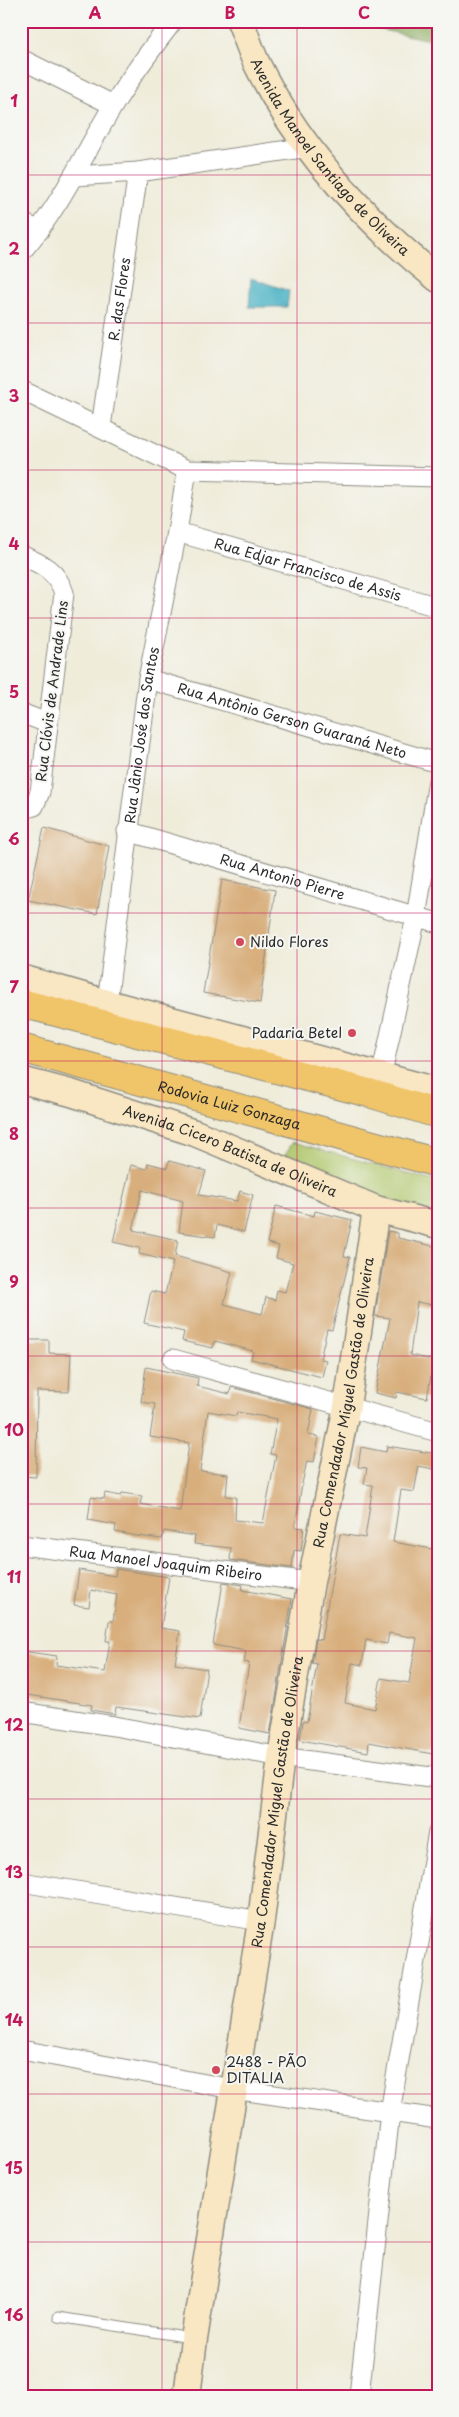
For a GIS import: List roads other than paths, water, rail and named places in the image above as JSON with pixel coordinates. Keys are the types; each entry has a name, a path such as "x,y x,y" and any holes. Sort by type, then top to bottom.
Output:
{"highway":[{"path":"21,1003 369,1093 438,1114"},
{"name":"Rodovia Luiz Gonzaga","path":"21,1048 438,1163"}],"street":[{"path":"21,252 40,231 74,176 113,105 173,21"},
{"name":"Avenida Manoel Santiago de Oliveira","path":"240,21 256,63 278,102 309,147 342,188 395,244 438,279"},
{"path":"21,59 113,105"},
{"path":"74,176 138,172 309,147"},
{"name":"R. das Flores","path":"101,428 138,172"},
{"path":"21,222 40,231"},
{"path":"21,390 187,470 438,477"},
{"name":"Rua Jânio José dos Santos","path":"107,1003 127,831 148,679 178,532 187,470"},
{"name":"Rua Edjar Francisco de Assis","path":"178,532 438,607"},
{"name":"Rua Clóvis de Andrade Lins","path":"21,555 53,572 60,582 64,593 40,792 38,801 25,810"},
{"name":"Rua Antônio Gerson Guaraná Neto","path":"148,679 438,763"},
{"path":"21,713 47,723"},
{"path":"381,1077 416,917 438,781"},
{"name":"Rua Antonio Pierre","path":"127,831 438,923"},
{"path":"21,978 107,1003 438,1091"},
{"name":"Avenida Cicero Batista de Oliveira","path":"21,1080 71,1093 194,1134 376,1209 438,1225"},
{"name":"Rua Comendador Miguel Gastão de Oliveira","path":"188,2396 194,2338 261,1921 281,1757 311,1582 347,1406 376,1209"},
{"path":"172,1359 438,1432"},
{"name":"Rua Manoel Joaquim Ribeiro","path":"21,1545 311,1582"},
{"path":"21,1712 114,1726 281,1757 438,1778"},
{"path":"360,2396 390,2112 438,1832"},
{"path":"21,1882 261,1921"},
{"path":"21,2050 233,2089 438,2119"}],"lane":[{"path":"58,2317 194,2338"}],"water":[{"path":"251,278 289,291 287,307 249,307"}],"place":[{"name":"Nildo Flores","path":"240,942"},
{"name":"Padaria Betel","path":"352,1033"},
{"name":"2488 - PÃO DITALIA","path":"216,2070"}]}
